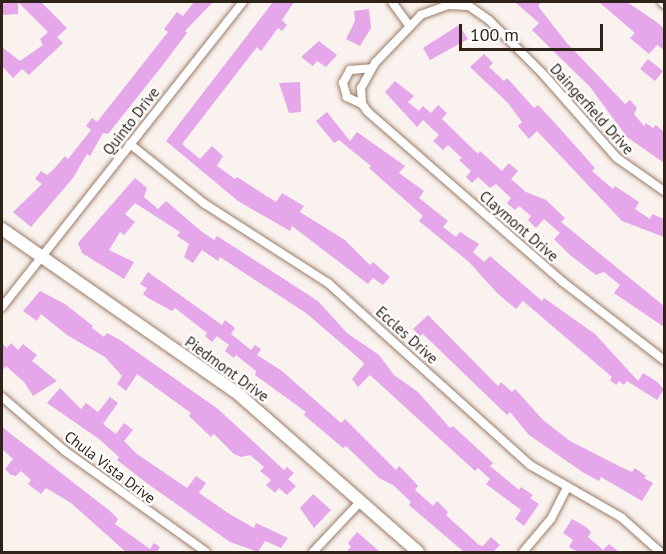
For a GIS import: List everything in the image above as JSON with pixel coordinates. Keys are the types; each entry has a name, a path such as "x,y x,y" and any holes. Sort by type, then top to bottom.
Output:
{"street":[{"name":"Quinto Drive","path":"2,307 243,2"},
{"path":"392,2 409,25"},
{"name":"Daingerfield Drive","path":"409,25 434,8 448,5 469,6 480,12 553,85 617,158 664,191"},
{"name":"Claymont Drive","path":"362,104 361,87 371,68 409,25"},
{"name":"Claymont Drive","path":"371,68 350,70 344,83 347,97 362,104 563,282 664,360"},
{"name":"Eccles Drive","path":"130,144 205,204 328,283 530,465 636,527 660,552"},
{"name":"Piedmont Drive","path":"2,229 40,258 236,392 418,552"},
{"name":"Chula Vista Drive","path":"2,397 65,451 206,552"},
{"path":"524,552 551,519 567,486"},
{"path":"313,552 361,501"}],"building":[{"path":"2,2 18,2 18,14 2,15"},
{"path":"18,2 41,2 67,28 57,37 63,43 29,75 22,69 13,78 2,66 2,47 20,61 43,45 40,39 48,32"},
{"path":"194,2 213,2 185,31 187,33 162,66 108,134 103,133 90,156 87,154 73,178 31,227 13,212 42,184 35,179 41,171 47,175 65,156 68,159 91,130 86,126 92,118 97,122 168,32 164,29 177,12 183,16"},
{"path":"273,2 294,2 282,20 287,25 282,31 278,28 261,51 257,47 182,144 200,159 212,146 223,156 217,166 235,179 237,177 276,202 282,193 304,206 300,212 345,240 370,265 373,262 390,277 383,285 373,278 368,284 292,226 290,231 238,201 166,141"},
{"path":"515,2 541,2 538,6 566,42 625,104 630,100 637,108 634,114 644,126 646,123 653,128 656,125 664,132 664,163 627,137 590,87 532,30 539,23"},
{"path":"599,2 627,2 658,23 664,29 664,50 657,45 649,54 630,38 635,33"},
{"path":"369,9 371,28 360,46 346,39 355,21 354,11"},
{"path":"459,25 468,39 430,60 423,48"},
{"path":"319,41 337,55 326,67 317,61 313,66 301,57"},
{"path":"484,54 493,63 489,67 504,81 507,78 534,108 538,105 554,122 595,168 592,171 613,189 615,186 639,202 635,209 650,219 652,214 664,219 664,237 622,221 537,131 529,139 518,126 522,122 508,103 470,67"},
{"path":"648,59 663,71 655,81 640,69"},
{"path":"395,81 414,96 408,102 419,111 423,106 431,113 438,105 447,113 442,119 478,154 480,151 502,171 509,163 518,171 511,179 526,192 546,200 565,218 561,222 664,306 664,327 614,293 620,285 604,272 596,275 570,255 554,239 560,233 544,219 536,228 528,220 531,216 519,206 515,210 507,203 511,198 496,184 490,188 478,177 472,183 466,177 471,171 459,160 462,158 448,145 443,150 433,141 439,135 423,120 417,127 385,92"},
{"path":"300,82 301,112 289,113 279,83"},
{"path":"327,112 350,141 357,132 405,166 399,173 424,191 419,198 448,221 443,227 456,237 460,232 479,244 473,252 484,262 490,256 542,301 544,298 595,334 638,381 643,373 656,381 664,389 657,400 627,381 624,385 619,381 616,385 610,380 612,377 523,301 516,309 497,293 469,262 419,221 423,216 369,168 371,166 339,140 334,143 316,121"},
{"path":"135,178 147,188 144,197 158,209 166,201 214,240 217,236 318,301 347,333 379,355 394,375 418,392 450,428 453,426 493,463 490,466 519,490 521,487 533,495 530,498 539,504 524,526 515,519 521,510 486,484 490,479 478,468 475,471 370,375 358,387 352,379 364,364 362,361 306,313 220,257 218,261 202,250 193,263 184,257 189,244 177,236 180,232 135,203 125,214 135,222 124,235 120,232 109,250 134,262 124,279 82,253 78,243"},
{"path":"148,272 222,325 225,320 235,328 231,334 251,350 255,345 261,349 257,355 282,371 341,423 345,419 396,470 399,466 409,476 418,486 415,490 433,506 437,501 448,512 446,515 479,545 483,546 491,537 500,545 493,552 464,552 409,505 411,502 393,485 379,478 346,446 343,448 304,415 306,412 255,375 256,371 236,355 234,358 225,351 229,345 217,336 212,342 205,336 207,333 175,308 172,311 143,294 147,288 140,284"},
{"path":"40,291 65,304 104,337 107,333 120,340 218,409 284,470 287,467 294,473 288,479 296,486 287,495 279,488 275,493 266,485 271,480 260,471 264,467 250,455 241,457 234,454 214,434 211,437 189,416 191,413 137,374 126,391 117,384 122,376 105,357 67,335 41,314 37,321 23,311"},
{"path":"428,315 498,386 501,382 512,392 515,389 543,420 570,441 632,472 635,468 646,476 644,478 653,483 642,501 601,477 599,481 584,473 529,435 510,412 507,415 423,334 420,336 413,329"},
{"path":"2,343 7,348 11,343 18,350 23,344 37,355 32,361 57,381 33,396 24,382 6,366 2,371"},
{"path":"60,388 81,409 86,403 98,412 110,397 118,403 103,424 116,434 124,423 133,430 124,441 137,454 187,488 196,476 206,483 199,493 228,513 254,528 256,523 288,538 281,548 265,541 258,552 230,542 148,484 117,460 119,457 99,439 47,403"},
{"path":"2,427 110,511 118,519 115,524 150,549 154,543 160,547 157,552 126,552 71,503 46,488 41,494 28,484 31,480 21,471 16,476 11,475 5,469 13,459 2,449"},
{"path":"313,494 331,510 314,528 300,508"},
{"path":"572,519 591,532 588,537 603,550 609,544 619,552 578,552 569,547 573,540 563,533"},
{"path":"357,532 380,552 346,552 351,547 348,543"}]}
